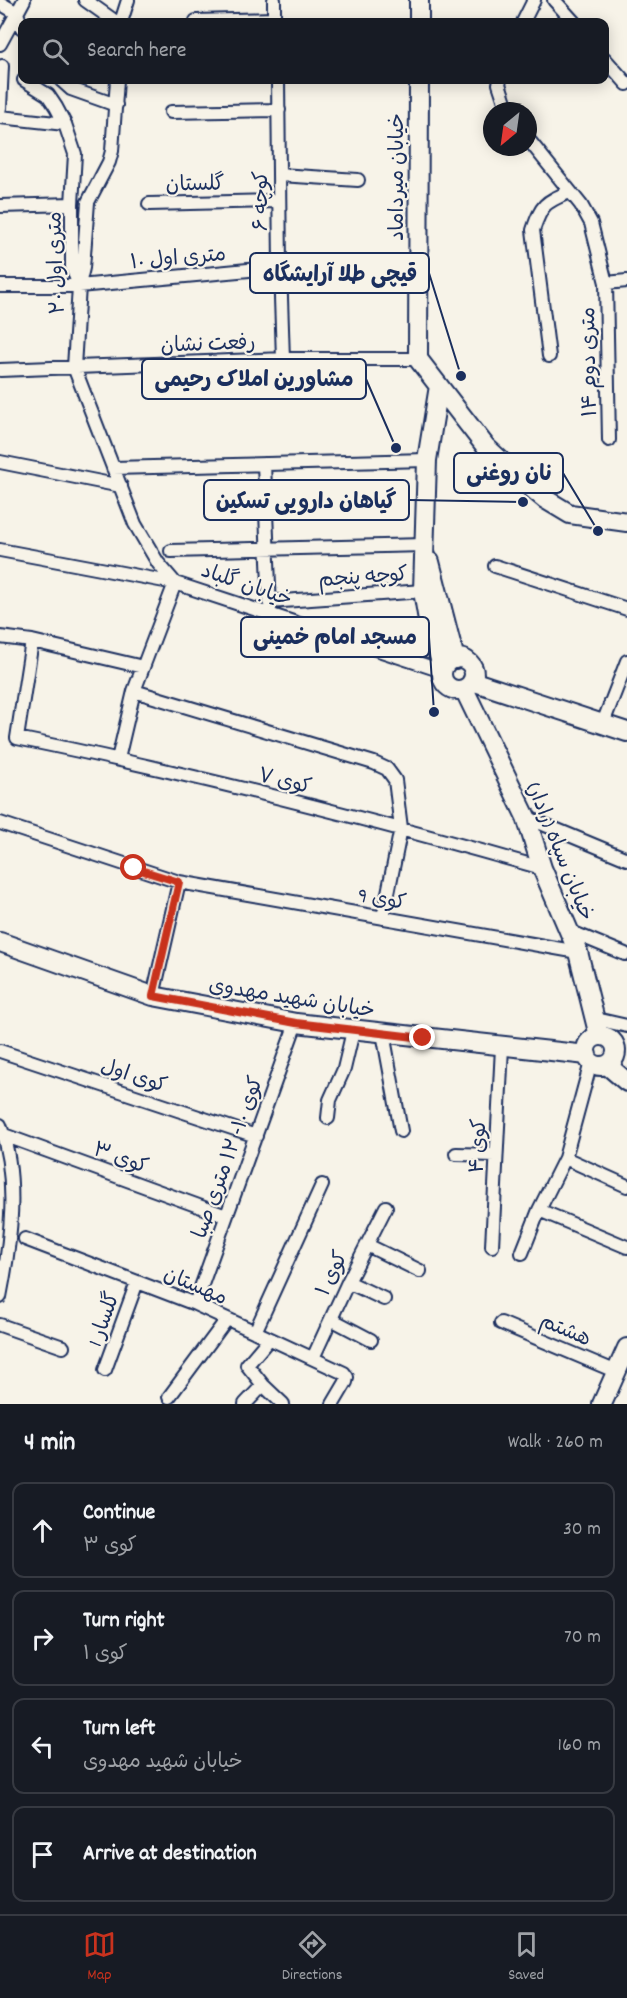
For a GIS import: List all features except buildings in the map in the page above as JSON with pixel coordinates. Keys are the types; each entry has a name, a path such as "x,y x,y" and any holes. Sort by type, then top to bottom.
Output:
{"street":[{"path":"0,44 24,0"},
{"path":"85,0 110,18"},
{"path":"122,18 128,0"},
{"path":"274,0 274,18"},
{"path":"419,0 419,18"},
{"path":"525,18 534,0"},
{"path":"554,0 570,18"},
{"path":"0,3 17,12 19,18"},
{"path":"609,64 627,84"},
{"path":"0,108 1,65"},
{"name":"۲۰ متری اول","path":"1,65 18,76"},
{"name":"۲۰ متری اول","path":"31,84 48,95 65,124 75,154 72,267 79,286 74,367 135,524 158,563 175,584"},
{"path":"65,84 71,89 116,105"},
{"path":"79,286 83,268 88,202 112,151 117,84"},
{"name":"کوچه ۶","path":"278,84 283,359"},
{"name":"خیابان میرداماد","path":"418,359 419,84"},
{"path":"499,84 505,102"},
{"path":"171,112 279,110"},
{"path":"0,117 65,124"},
{"name":"۱۴ متری دوم","path":"537,151 582,205 591,223 606,283 609,440"},
{"path":"280,175 358,180"},
{"path":"549,356 533,230 546,203 569,192"},
{"name":"گلستان","path":"149,204 279,201"},
{"path":"0,206 72,204"},
{"name":"۱۰ متری اول","path":"0,286 79,286 280,267 359,266"},
{"name":"۱۴ متری دوم","path":"606,283 627,281"},
{"name":"رفعت نشان","path":"0,370 283,359 418,359"},
{"path":"418,359 486,447 545,499 570,514 627,522"},
{"path":"439,386 427,460 423,591 430,632 447,665"},
{"path":"113,468 427,460"},
{"path":"0,462 121,486"},
{"path":"264,464 271,616"},
{"path":"171,551 425,546"},
{"path":"425,546 447,665 442,678 450,688 468,685 603,723 627,732"},
{"name":"خیابان گلباد","path":"0,550 175,584 271,616 447,665"},
{"path":"495,566 627,609"},
{"path":"118,759 134,691 175,584"},
{"name":"کوچه پنجم","path":"269,602 423,591"},
{"path":"0,637 32,641 143,667"},
{"name":"کوی ۷","path":"32,641 17,738 118,759 401,828 542,868"},
{"path":"447,665 468,662 474,675 468,685"},
{"path":"603,723 627,662"},
{"name":"خیابان سپاه (رادار)","path":"468,685 526,817 542,868 578,952 598,1028"},
{"path":"134,691 375,763 387,769 395,780 401,828 383,918"},
{"path":"526,817 627,859"},
{"path":"0,823 179,882 153,996"},
{"name":"کوی 9","path":"179,882 578,952"},
{"path":"569,931 625,954"},
{"name":"خیابان شهید مهدوی","path":"0,942 153,996 296,1023 605,1061"},
{"name":"کوی ۱۰- ۱۲ متری صبا","path":"195,1304 296,1023"},
{"path":"598,1028 627,1026"},
{"path":"522,1252 539,1210 565,1158 605,1061 616,1050 615,1045 598,1028"},
{"path":"598,1028 587,1045 627,1082"},
{"path":"328,1118 330,1100 344,1069 353,1031"},
{"path":"383,1033 401,1131"},
{"name":"کوی ۴","path":"492,1246 502,1047"},
{"name":"کوی اول","path":"0,1051 256,1136"},
{"path":"0,1296 7,1260 12,1190 6,1140 2,1130"},
{"name":"کوی ۳","path":"2,1130 226,1216"},
{"path":"456,1154 496,1155"},
{"path":"565,1158 627,1186"},
{"path":"255,1332 322,1185"},
{"name":"کوی ۱","path":"313,1358 386,1207"},
{"path":"539,1210 627,1247"},
{"name":"مهستان","path":"26,1239 195,1304 344,1373 347,1377 346,1382 333,1404"},
{"path":"367,1245 420,1271"},
{"name":"گلسار 1","path":"105,1370 137,1282"},
{"path":"348,1282 384,1299"},
{"path":"169,1397 227,1319"},
{"path":"331,1319 371,1340"},
{"name":"هشتم","path":"501,1323 617,1372"},
{"path":"0,1325 63,1347"},
{"path":"269,1339 247,1365 263,1385 283,1404"},
{"path":"602,1404 627,1348"},
{"path":"245,1404 263,1385"}],"place":[{"name":"قیچی طلا آرایشگاه","path":"461,376"},
{"name":"مشاورین املاک رحیمی","path":"396,448"},
{"name":"گیاهان دارویی تسکین","path":"523,502"},
{"name":"نان روغنی","path":"598,531"},
{"name":"مسجد امام خمینی","path":"434,712"}],"route":[{"path":"134,868 179,882 153,996 296,1023 423,1038"}]}
